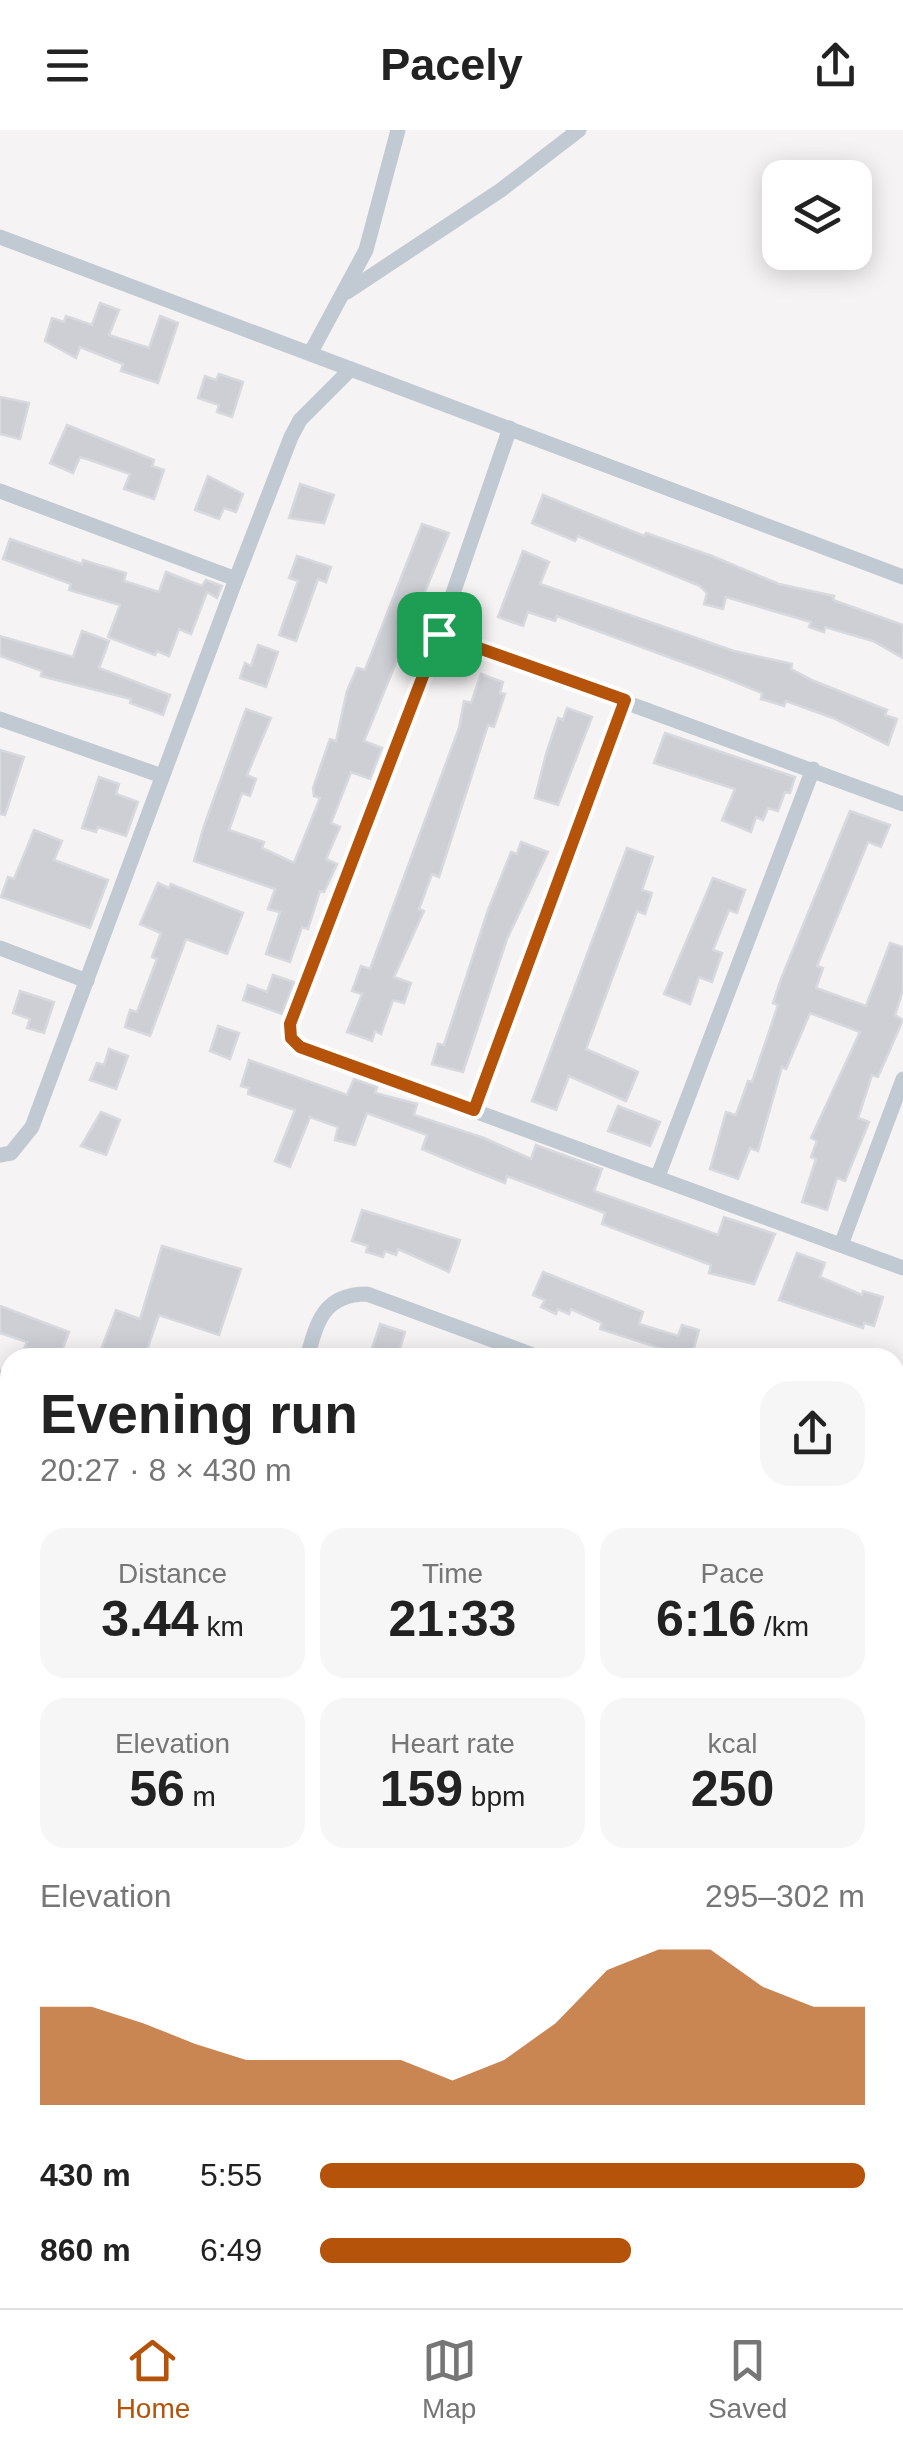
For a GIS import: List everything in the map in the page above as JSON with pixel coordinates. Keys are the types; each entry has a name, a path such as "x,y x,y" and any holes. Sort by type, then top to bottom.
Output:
{"street":[{"path":"311,352 347,292 366,250 398,130"},
{"path":"347,292 501,190 579,130"},
{"path":"0,237 903,578"},
{"path":"0,1155 11,1153 32,1127 291,437 300,420 351,369"},
{"path":"510,428 439,634 290,1024 291,1038 300,1047 903,1268"},
{"path":"0,491 236,579"},
{"path":"439,634 903,804"},
{"path":"474,1110 625,700"},
{"path":"0,718 162,776"},
{"path":"658,1176 813,769"},
{"path":"0,948 87,981"},
{"path":"841,1245 903,1078"},
{"path":"310,1348 317,1320 330,1303 348,1294 367,1294 513,1348"}],"building":[{"path":"100,303 119,310 109,335 149,348 160,316 178,323 158,383 121,371 123,364 80,347 76,358 45,341 52,318 64,322 66,316 92,325"},
{"path":"219,374 243,382 232,417 217,412 219,405 198,398 205,376 216,380"},
{"path":"0,397 29,403 20,439 0,434"},
{"path":"67,425 154,460 152,466 164,470 154,499 124,489 130,474 90,460 80,457 73,473 50,463"},
{"path":"208,476 243,494 236,512 224,508 219,519 195,510"},
{"path":"300,484 334,495 324,523 289,518"},
{"path":"543,495 644,536 646,533 712,556 779,584 834,596 833,600 903,625 903,658 873,641 825,627 824,632 809,627 811,622 726,597 723,609 704,604 707,593 700,586 578,536 575,541 532,523"},
{"path":"422,524 449,533 364,741 382,748 370,779 351,772 331,823 340,827 326,859 337,864 324,892 320,891 308,929 302,927 290,962 266,954 280,912 268,909 275,889 194,861 204,826 246,709 271,718 247,775 256,779 250,796 242,793 229,830 264,842 262,848 294,863 320,798 314,796 313,788 330,739 336,741 347,691 357,668 365,670"},
{"path":"10,539 82,564 83,560 126,573 124,581 159,592 166,572 202,586 206,580 222,586 217,598 207,592 191,634 179,629 169,656 157,651 155,655 108,637 120,605 69,590 71,584 3,559"},
{"path":"523,551 549,562 540,584 734,651 792,664 791,669 814,681 887,710 885,715 897,719 888,745 833,718 786,701 784,706 761,699 762,693 723,677 557,616 555,621 528,612 523,626 498,617"},
{"path":"297,556 331,567 326,582 318,579 296,641 279,635 298,581 289,578"},
{"path":"82,631 109,641 99,668 170,695 163,715 130,703 131,699 41,676 42,671 0,656 0,636 73,657"},
{"path":"258,645 278,652 266,687 240,678 245,663 251,666"},
{"path":"481,674 503,682 500,693 505,694 494,727 488,725 439,877 432,874 419,909 424,911 394,977 411,983 404,1003 393,1000 381,1034 375,1031 372,1041 347,1032 362,994 352,991 361,966 370,969 459,728 464,701 471,703"},
{"path":"567,708 592,717 558,805 535,798 558,718 563,720"},
{"path":"665,733 795,777 790,793 785,792 778,811 768,808 763,820 756,817 751,832 722,820 735,789 654,763"},
{"path":"0,750 24,757 5,815 0,814"},
{"path":"99,777 119,784 116,794 138,802 126,836 98,827 96,832 82,828"},
{"path":"850,811 890,825 881,847 868,842 817,966 823,968 816,988 866,1006 890,943 903,947 903,990 895,1015 903,1020 878,1077 872,1075 858,1118 869,1122 845,1181 837,1178 827,1210 802,1202 816,1159 811,1157 817,1141 811,1138 860,1032 810,1013 786,1069 782,1067 758,1151 750,1148 738,1179 710,1169 726,1112 736,1115 748,1081 752,1082 778,1005 773,1003 781,979"},
{"path":"34,830 62,841 54,860 108,880 90,928 1,897 8,877 14,879"},
{"path":"521,842 548,852 507,939 463,1072 432,1064 438,1044 444,1045 511,852 517,854"},
{"path":"627,848 653,857 642,890 652,893 645,914 637,911 586,1049 638,1072 626,1101 569,1076 556,1110 532,1101"},
{"path":"713,878 745,890 737,913 729,910 713,950 722,953 712,982 699,977 690,1004 664,994"},
{"path":"158,883 169,888 171,884 243,913 227,954 186,939 150,1036 125,1027 130,1010 137,1012 157,959 152,957 161,933 140,924"},
{"path":"273,975 294,982 282,1014 243,1000 248,985 267,992"},
{"path":"20,991 54,1002 44,1033 27,1028 30,1019 13,1013"},
{"path":"218,1026 239,1033 230,1059 210,1051"},
{"path":"109,1049 128,1056 116,1089 90,1080 97,1063 104,1065"},
{"path":"249,1060 347,1095 354,1079 377,1087 375,1093 417,1104 414,1115 484,1138 531,1159 536,1145 602,1169 594,1191 718,1235 724,1217 775,1234 754,1284 709,1273 711,1265 602,1224 605,1213 507,1176 505,1183 462,1166 422,1149 427,1135 367,1113 355,1145 335,1140 338,1127 310,1117 290,1167 275,1161 295,1110 248,1094 249,1088 241,1086"},
{"path":"618,1106 660,1122 650,1146 608,1131"},
{"path":"101,1112 120,1120 106,1155 81,1146"},
{"path":"362,1210 460,1240 449,1272 398,1249 396,1255 385,1251 383,1257 366,1252 368,1246 352,1241"},
{"path":"162,1246 241,1269 219,1335 159,1315 147,1348 102,1348 116,1310 140,1319"},
{"path":"797,1253 825,1263 820,1277 862,1295 863,1291 883,1297 874,1326 864,1323 863,1328 779,1300"},
{"path":"543,1272 643,1312 639,1324 678,1336 682,1325 699,1330 694,1348 660,1348 600,1329 602,1323 571,1309 569,1314 558,1309 556,1314 541,1307 545,1300 533,1295"},
{"path":"0,1306 69,1332 63,1348 24,1348 27,1342 0,1333"},
{"path":"380,1324 405,1332 400,1348 372,1348"}],"route":[{"path":"439,634 625,700 474,1110 300,1047 291,1038 290,1024 439,634"}]}
